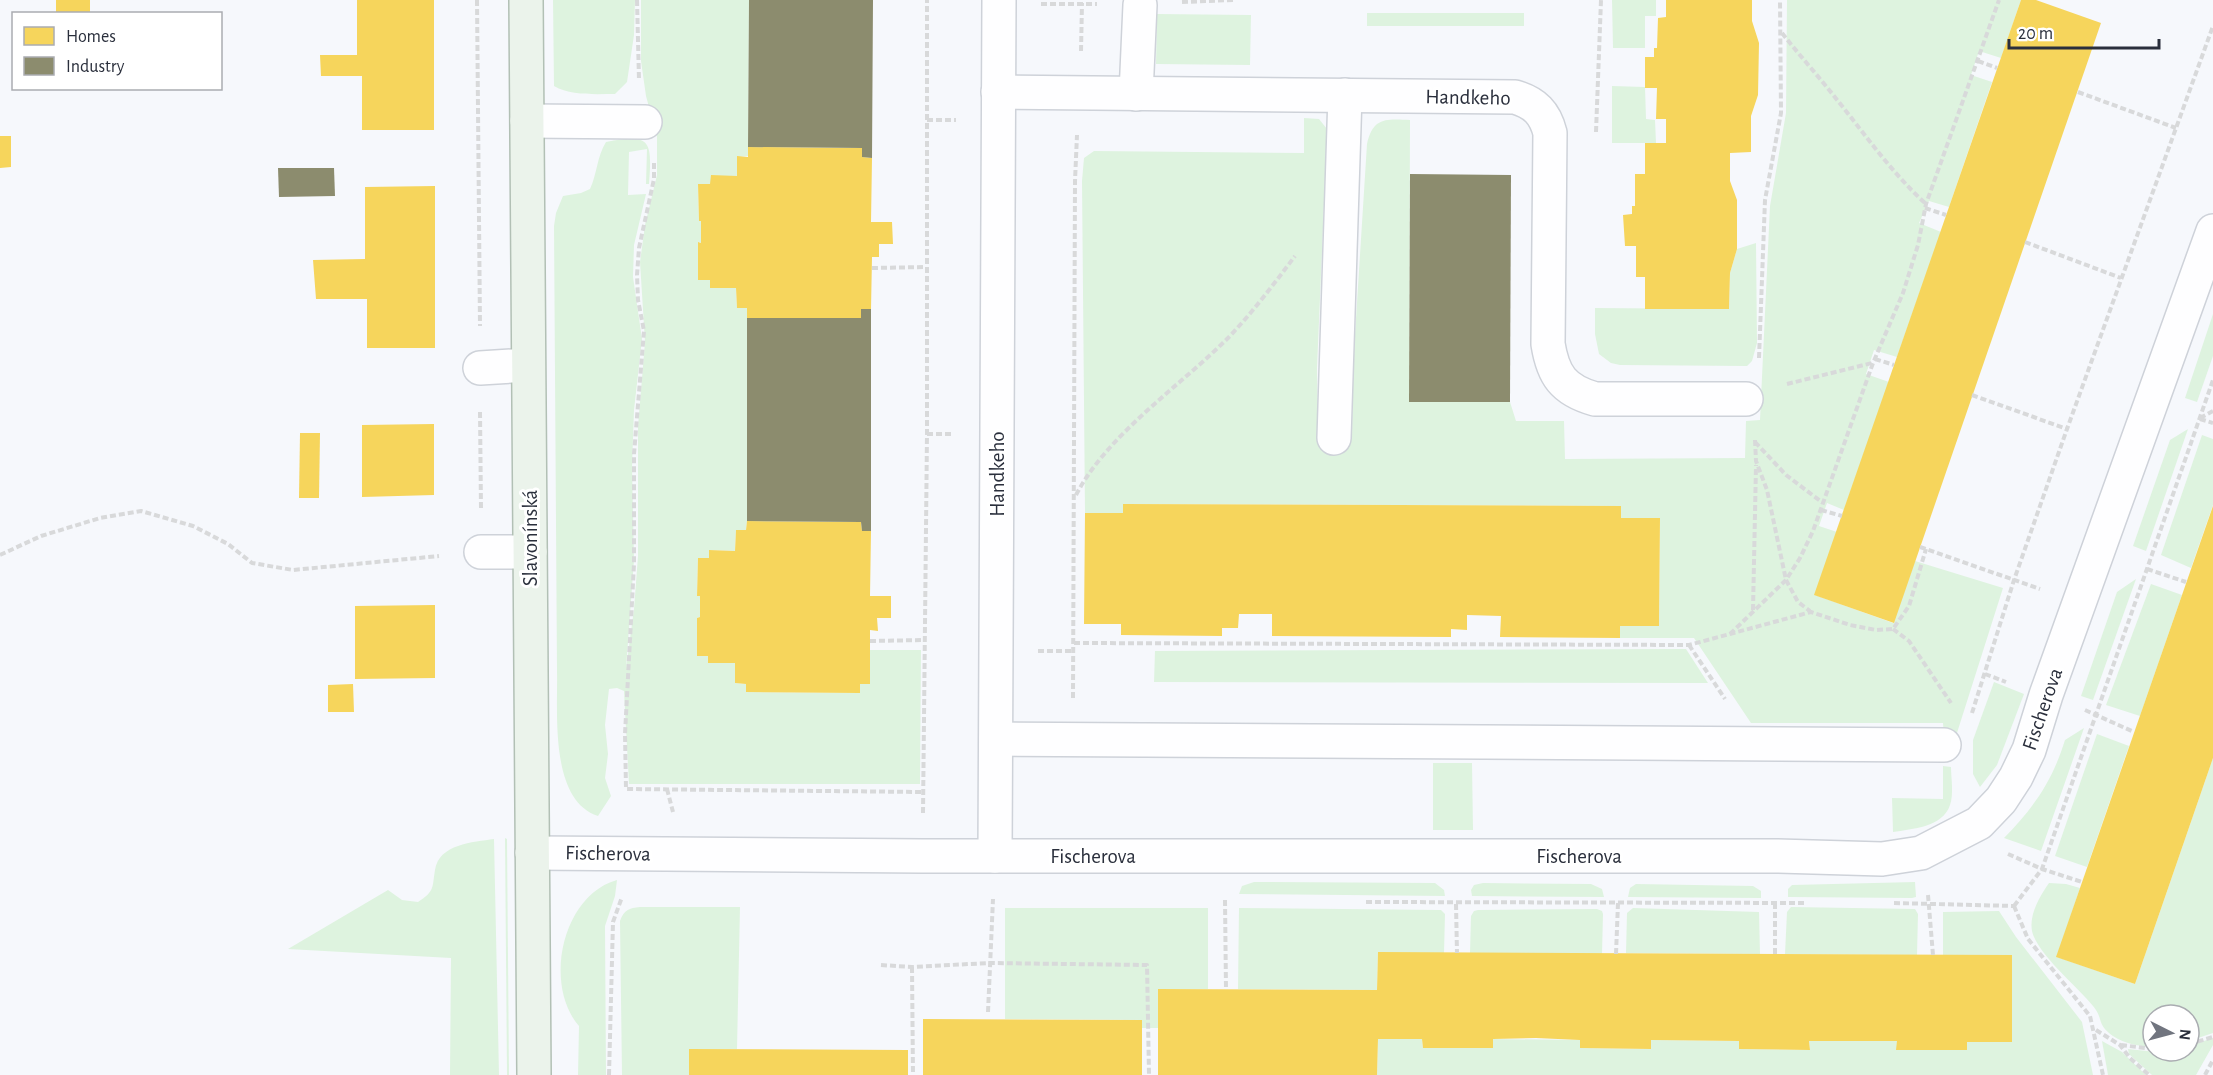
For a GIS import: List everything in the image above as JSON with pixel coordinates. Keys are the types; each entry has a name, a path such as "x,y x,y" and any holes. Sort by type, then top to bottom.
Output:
{"main road":[{"name":"Slavonínská","path":"526,0 534,1075"}],"street":[{"name":"Handkeho","path":"995,856 999,0"},
{"path":"1136,94 1140,5"},
{"name":"Handkeho","path":"998,92 1515,97 1529,101 1546,119 1550,133 1548,344 1552,365 1562,381 1572,390 1595,399 1746,399"},
{"path":"1334,438 1345,95"},
{"path":"527,121 645,122"},
{"name":"Fischerova","path":"532,853 995,856 1776,856 1882,859 1921,853 1979,823 2001,800 2016,777 2029,750 2046,696 2213,231"},
{"path":"480,368 528,365"},
{"path":"481,552 530,552"},
{"path":"996,740 1944,745"}],"path":[{"path":"0,555 41,536 90,521 141,511 193,526 228,544 252,562 293,570 481,552 477,0"},
{"path":"637,0 638,76 645,122 653,136 655,146 654,179 641,236 637,275 638,300 644,331 634,454 634,564 625,734 626,789 923,792 926,640 927,0"},
{"path":"1140,5 1233,0"},
{"path":"1758,361 1765,200 1781,113 1780,0"},
{"path":"1730,634 1786,580 1800,558 1821,510 1874,361 1903,293 1918,244 1926,206 2000,0"},
{"path":"1040,4 1082,3 1081,54"},
{"path":"1971,719 2014,580 2213,26"},
{"path":"1780,32 1838,100 1904,185 1926,206 1947,215"},
{"path":"1978,61 1997,68"},
{"path":"2078,92 2176,128"},
{"path":"1072,703 1075,193 1078,124"},
{"path":"2025,242 2121,278"},
{"path":"1075,497 1086,475 1117,440 1229,336 1300,249"},
{"path":"872,268 926,267"},
{"path":"1779,385 1874,361 1894,365"},
{"path":"2014,906 2042,869 2213,380"},
{"path":"1972,395 2067,429"},
{"path":"2199,419 2213,411"},
{"path":"2199,419 2213,423"},
{"path":"1753,611 1755,442 1786,475 1823,504"},
{"path":"1756,461 1767,490 1786,580 1798,602 1811,612 1850,625 1876,630 1893,629 1909,641 1952,705"},
{"path":"1821,510 1842,516"},
{"path":"1920,547 2014,580"},
{"path":"1893,629 1909,606 1926,549"},
{"path":"2147,569 2186,582"},
{"path":"1074,643 1689,645 1811,612"},
{"path":"870,641 926,640"},
{"path":"1689,645 1728,703"},
{"path":"1029,651 1074,651"},
{"path":"2096,714 2134,732"},
{"path":"2001,851 2042,869 2082,882"},
{"path":"609,1075 613,922 621,899"},
{"path":"1225,900 1226,989"},
{"path":"988,1012 993,901"},
{"path":"1616,954 1618,903"},
{"path":"1457,953 1456,904 1775,903 1775,954"},
{"path":"1933,955 1929,904 2014,906"},
{"path":"2014,906 2028,939 2091,1016 2103,1075"},
{"path":"881,965 912,967 989,963 1147,965 1149,1075"},
{"path":"912,967 913,1075"},
{"path":"2095,1030 2120,1045 2130,1058 2149,1075"},
{"path":"2120,1045 2141,1048"},
{"path":"2205,1075 2213,1060"}],"green space":[{"path":"553,0 635,0 634,35 627,82 615,94 576,93 554,86"},
{"path":"641,0 749,0 748,156 737,157 737,176 710,184 698,184 701,243 699,242 698,280 710,280 710,288 736,288 737,308 747,308 747,521 746,530 736,530 735,551 710,550 709,558 698,558 697,595 700,596 700,617 697,618 697,655 735,663 735,683 746,684 746,692 859,693 860,684 870,683 870,650 921,650 920,784 629,784 624,691 617,688 609,689 605,725 608,754 605,778 611,796 598,816 582,807 571,792 564,774 557,731 554,226 556,213 563,196 590,189 606,142 633,138 646,144 650,158 649,184 646,184 647,149 629,152 628,195 646,194 634,245 633,277 642,339 634,410 632,467 634,560 626,669 638,556 638,426 645,342 640,262 645,225 657,175 657,137 646,96 641,61"},
{"path":"1612,0 1656,0 1656,16 1645,16 1645,48 1613,48"},
{"path":"1787,0 2021,0 2001,58 1979,51 1971,75 1992,82 1949,207 1929,201 1919,223 1941,232 1897,357 1874,350 1866,374 1889,382 1844,510 1827,503 1819,526 1837,532 1815,595 1893,623 1915,561 2003,588 1956,736 1944,736 1943,723 1751,723 1694,638 1620,638 1620,626 1659,626 1660,518 1621,518 1620,506 1123,504 1123,513 1085,513 1082,181 1084,158 1094,151 1304,153 1304,118 1319,119 1327,129 1317,368 1318,438 1352,438 1353,366 1367,144 1377,124 1387,120 1410,120 1409,402 1510,402 1516,421 1564,421 1565,459 1745,458 1746,421 1760,420 1770,206 1786,113"},
{"path":"1367,13 1524,13 1524,26 1367,26"},
{"path":"1157,14 1251,15 1250,65 1156,64"},
{"path":"1612,86 1645,87 1646,119 1655,120 1656,143 1612,143"},
{"path":"1756,243 1757,343 1752,361 1747,366 1620,365 1611,363 1599,354 1595,334 1595,308 1729,309 1730,273 1737,249"},
{"path":"2213,314 2213,356 2197,402 2185,398"},
{"path":"2188,429 2146,551 2133,546 2170,440"},
{"path":"2202,435 2213,439 2213,505 2191,568 2161,555"},
{"path":"2136,579 2093,700 2081,696 2117,592"},
{"path":"2151,584 2182,595 2140,716 2106,705"},
{"path":"1686,649 1708,683 1154,682 1155,651"},
{"path":"1994,682 2024,694 1997,765 1980,787 1973,774 1973,740"},
{"path":"2084,728 2041,851 2004,838 2041,793 2054,769 2065,740"},
{"path":"2097,734 2129,746 2087,867 2055,856"},
{"path":"2213,758 2213,1033 2201,1037 2201,1003 2141,1003 2141,1046 2127,1043 2113,1036 2102,1025 2093,1006 2035,940 2032,931 2034,912 2049,883 2080,888 2057,957 2135,984"},
{"path":"1433,763 1472,763 1473,830 1433,830"},
{"path":"1943,766 1951,767 1952,796 1946,812 1941,818 1926,826 1893,832 1892,798 1943,799"},
{"path":"505,838 507,839 509,1075 507,1075"},
{"path":"494,839 499,1075 450,1075 451,958 288,949 388,890 402,900 418,902 432,889 435,870 443,855 458,846"},
{"path":"617,880 615,896 605,926 606,1075 578,1075 579,1026 568,1009 562,988 561,966 564,943 571,922 583,903 598,889"},
{"path":"1254,882 1435,883 1444,890 1445,896 1239,894 1242,886"},
{"path":"1915,882 1916,897 1912,898 1788,897 1788,889 1792,885"},
{"path":"1483,883 1591,884 1602,889 1604,897 1472,896 1471,890 1474,885"},
{"path":"1636,884 1753,886 1761,891 1761,898 1628,897 1630,888"},
{"path":"640,907 740,907 737,1049 689,1049 689,1075 622,1075 620,921 623,914 630,909"},
{"path":"1791,907 1915,909 1918,914 1917,955 1785,954 1787,912"},
{"path":"1005,908 1208,908 1208,989 1158,989 1158,1028 1142,1028 1142,1020 1005,1019"},
{"path":"1239,908 1441,910 1445,914 1444,953 1378,953 1377,990 1238,989"},
{"path":"1633,908 1759,912 1760,954 1626,953 1627,913"},
{"path":"1597,909 1603,914 1602,954 1470,953 1471,916 1474,911"},
{"path":"1999,911 2016,937 2082,1022 2093,1075 1377,1075 1378,1039 1422,1039 1423,1048 1493,1048 1493,1039 1580,1040 1580,1048 1650,1049 1651,1040 1739,1041 1739,1049 1810,1050 1809,1041 1897,1041 1897,1050 1966,1050 1967,1042 2012,1042 2012,956 1943,955 1943,912"},
{"path":"2213,1038 2213,1045 2196,1075 2152,1075 2129,1054 2128,1049 2141,1050 2141,1063 2201,1063 2201,1042"},
{"path":"2102,1041 2122,1052 2146,1075 2108,1075"}],"building: Homes":[{"path":"56,0 90,0 90,12 56,12"},
{"path":"357,0 434,0 434,130 362,130 362,76 321,76 320,55 357,55"},
{"path":"1666,0 1752,0 1752,21 1759,43 1758,95 1751,116 1751,152 1730,153 1730,181 1737,200 1737,249 1730,273 1729,309 1645,309 1645,277 1636,277 1636,246 1625,246 1623,215 1632,214 1632,206 1635,206 1635,174 1645,174 1645,143 1666,143 1666,119 1656,119 1657,88 1645,88 1645,57 1654,57 1654,48 1657,48 1658,18 1666,17"},
{"path":"2021,0 2036,0 2101,23 1894,623 1814,595"},
{"path":"0,136 11,136 11,167 0,168"},
{"path":"748,147 862,148 862,157 872,158 871,222 892,222 893,244 879,244 879,257 872,257 871,309 861,309 861,318 747,318 747,308 737,308 736,288 710,288 710,280 698,280 698,242 701,243 701,221 699,221 698,184 710,184 711,175 737,176 737,156 748,157"},
{"path":"435,186 435,348 367,348 367,299 316,299 313,260 365,259 365,187"},
{"path":"434,424 434,495 362,497 362,425"},
{"path":"300,433 320,433 319,498 299,498"},
{"path":"1123,504 1621,506 1621,518 1660,518 1659,626 1620,626 1620,638 1500,637 1501,616 1467,615 1467,630 1451,629 1451,637 1272,636 1272,614 1239,614 1238,628 1222,628 1222,636 1121,635 1121,624 1084,624 1085,513 1123,513"},
{"path":"2213,506 2213,758 2135,984 2056,957"},
{"path":"747,521 861,522 862,531 871,531 870,596 891,596 891,618 877,618 878,631 870,630 870,684 860,684 860,693 746,692 746,684 735,683 735,663 708,663 708,656 697,656 697,618 700,617 700,596 697,596 698,558 709,558 709,550 735,551 736,530 746,530"},
{"path":"435,605 435,678 355,679 355,606"},
{"path":"353,684 354,712 328,712 328,685"},
{"path":"1378,952 2012,955 2012,1042 1967,1042 1967,1050 1896,1050 1897,1041 1809,1041 1810,1050 1739,1049 1739,1041 1651,1040 1651,1049 1580,1048 1580,1040 1536,1038 1493,1039 1493,1048 1423,1048 1422,1039 1378,1039 1377,1075 1158,1075 1158,989 1377,990"},
{"path":"923,1019 1142,1020 1142,1075 923,1075"},
{"path":"689,1049 908,1050 908,1075 689,1075"}],"building: Industry":[{"path":"749,0 873,0 872,158 862,157 862,148 748,147"},
{"path":"278,168 334,168 335,196 279,197"},
{"path":"1410,174 1511,175 1510,402 1409,402"},
{"path":"861,309 871,309 871,531 862,531 861,522 747,521 747,318 861,318"}]}
